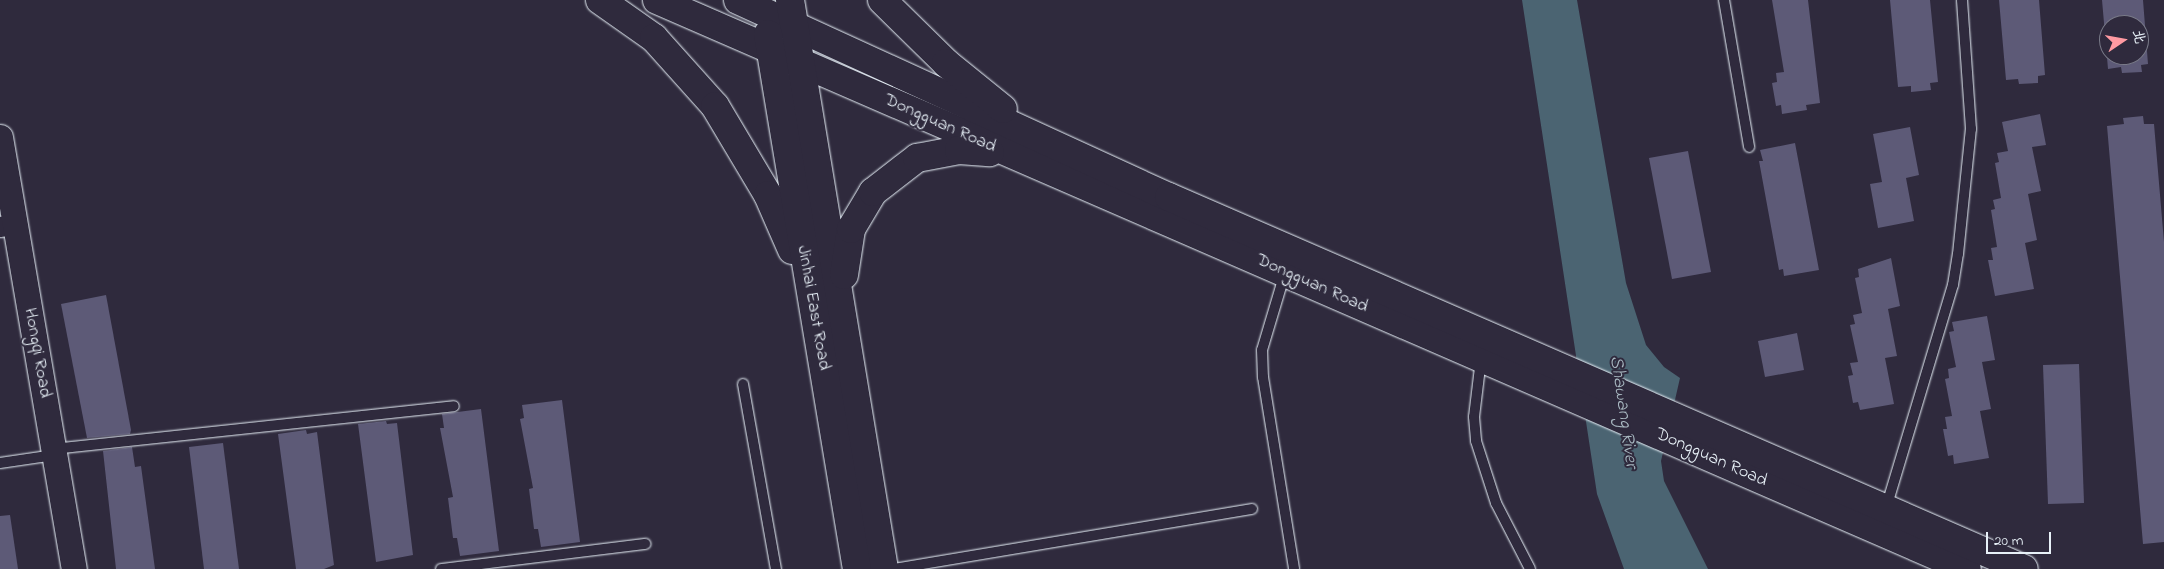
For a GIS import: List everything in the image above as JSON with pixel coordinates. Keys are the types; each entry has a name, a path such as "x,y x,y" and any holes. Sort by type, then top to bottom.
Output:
{"main road":[{"path":"600,0 654,38 716,106 768,196 810,292"},
{"name":"Dongguan Road","path":"657,0 800,61 1004,153 1286,273 1967,569"},
{"name":"Dongguan Road","path":"738,0 792,12 1035,135 2024,569"},
{"path":"882,0 946,63 1035,135"},
{"name":"Jinhai East Road","path":"765,5 769,48 857,569"},
{"name":"Jinhai East Road","path":"792,12 884,569"},
{"path":"840,299 851,229 872,192 917,158 959,150 1004,153"}],"street":[{"name":"Hongqi Road","path":"0,137 8,226 54,452 74,569"}],"lane":[{"path":"1724,0 1749,147"},
{"path":"1885,509 1953,285 1958,254 1971,129 1962,0"},
{"path":"1286,273 1262,350 1263,377 1294,569"},
{"path":"1481,358 1474,417 1476,441 1496,504 1530,569"},
{"path":"743,384 776,569"},
{"path":"0,463 54,452 454,406"},
{"path":"893,569 1252,509"},
{"path":"441,569 645,544"}],"water":[{"name":"Shawang River","path":"1522,0 1577,0 1626,283 1646,345 1664,367 1680,378 1661,461 1664,481 1708,569 1624,569 1597,494"}],"building":[{"path":"1772,0 1808,0 1820,103 1806,105 1807,110 1782,114 1781,105 1776,106 1772,83 1777,82 1776,73 1784,72"},
{"path":"1890,0 1930,0 1938,82 1930,83 1931,90 1911,92 1911,86 1898,87"},
{"path":"1999,0 2039,0 2045,75 2038,76 2038,83 2019,84 2018,79 2006,80"},
{"path":"2102,0 2143,0 2144,15 2103,15"},
{"path":"2108,65 2141,65 2142,72 2122,73 2121,67 2108,69"},
{"path":"2040,114 2046,145 2032,147 2041,191 2028,194 2037,240 2025,243 2034,289 1995,296 1988,260 1993,260 1991,248 1997,247 1991,210 1995,209 1993,200 2001,198 1995,163 1999,162 1997,153 2008,151 2002,122"},
{"path":"2143,116 2144,124 2154,124 2164,242 2164,542 2143,544 2107,126 2124,124 2123,118"},
{"path":"1910,127 1919,175 1906,178 1914,221 1878,228 1870,184 1882,182 1873,134"},
{"path":"1795,143 1819,270 1784,276 1783,269 1779,270 1759,161 1763,161 1760,150"},
{"path":"1688,151 1711,272 1672,279 1649,158"},
{"path":"1891,258 1900,306 1888,309 1897,356 1885,358 1894,404 1860,410 1858,402 1853,403 1848,376 1853,375 1850,363 1858,362 1850,325 1855,324 1853,315 1862,313 1855,278 1859,277 1858,269"},
{"path":"106,295 131,430 130,434 87,438 61,304"},
{"path":"1987,316 1995,360 1982,362 1991,409 1980,411 1989,458 1954,464 1953,455 1948,456 1943,429 1947,429 1945,417 1952,416 1945,379 1949,378 1948,369 1956,367 1949,332 1954,331 1952,322"},
{"path":"1797,333 1804,370 1765,377 1758,341"},
{"path":"2079,364 2084,503 2048,504 2043,365"},
{"path":"562,400 580,542 541,547 538,529 534,529 529,489 533,488 520,419 524,418 522,405"},
{"path":"481,409 499,551 460,556 457,538 453,538 448,498 453,497 440,428 444,428 442,414"},
{"path":"386,421 387,424 397,423 413,555 376,562 358,424"},
{"path":"306,430 307,434 317,432 334,565 324,569 296,569 278,434"},
{"path":"223,443 239,569 204,569 189,447"},
{"path":"132,447 135,467 141,466 155,569 116,569 103,451"},
{"path":"10,515 18,569 0,569 0,516"}]}
